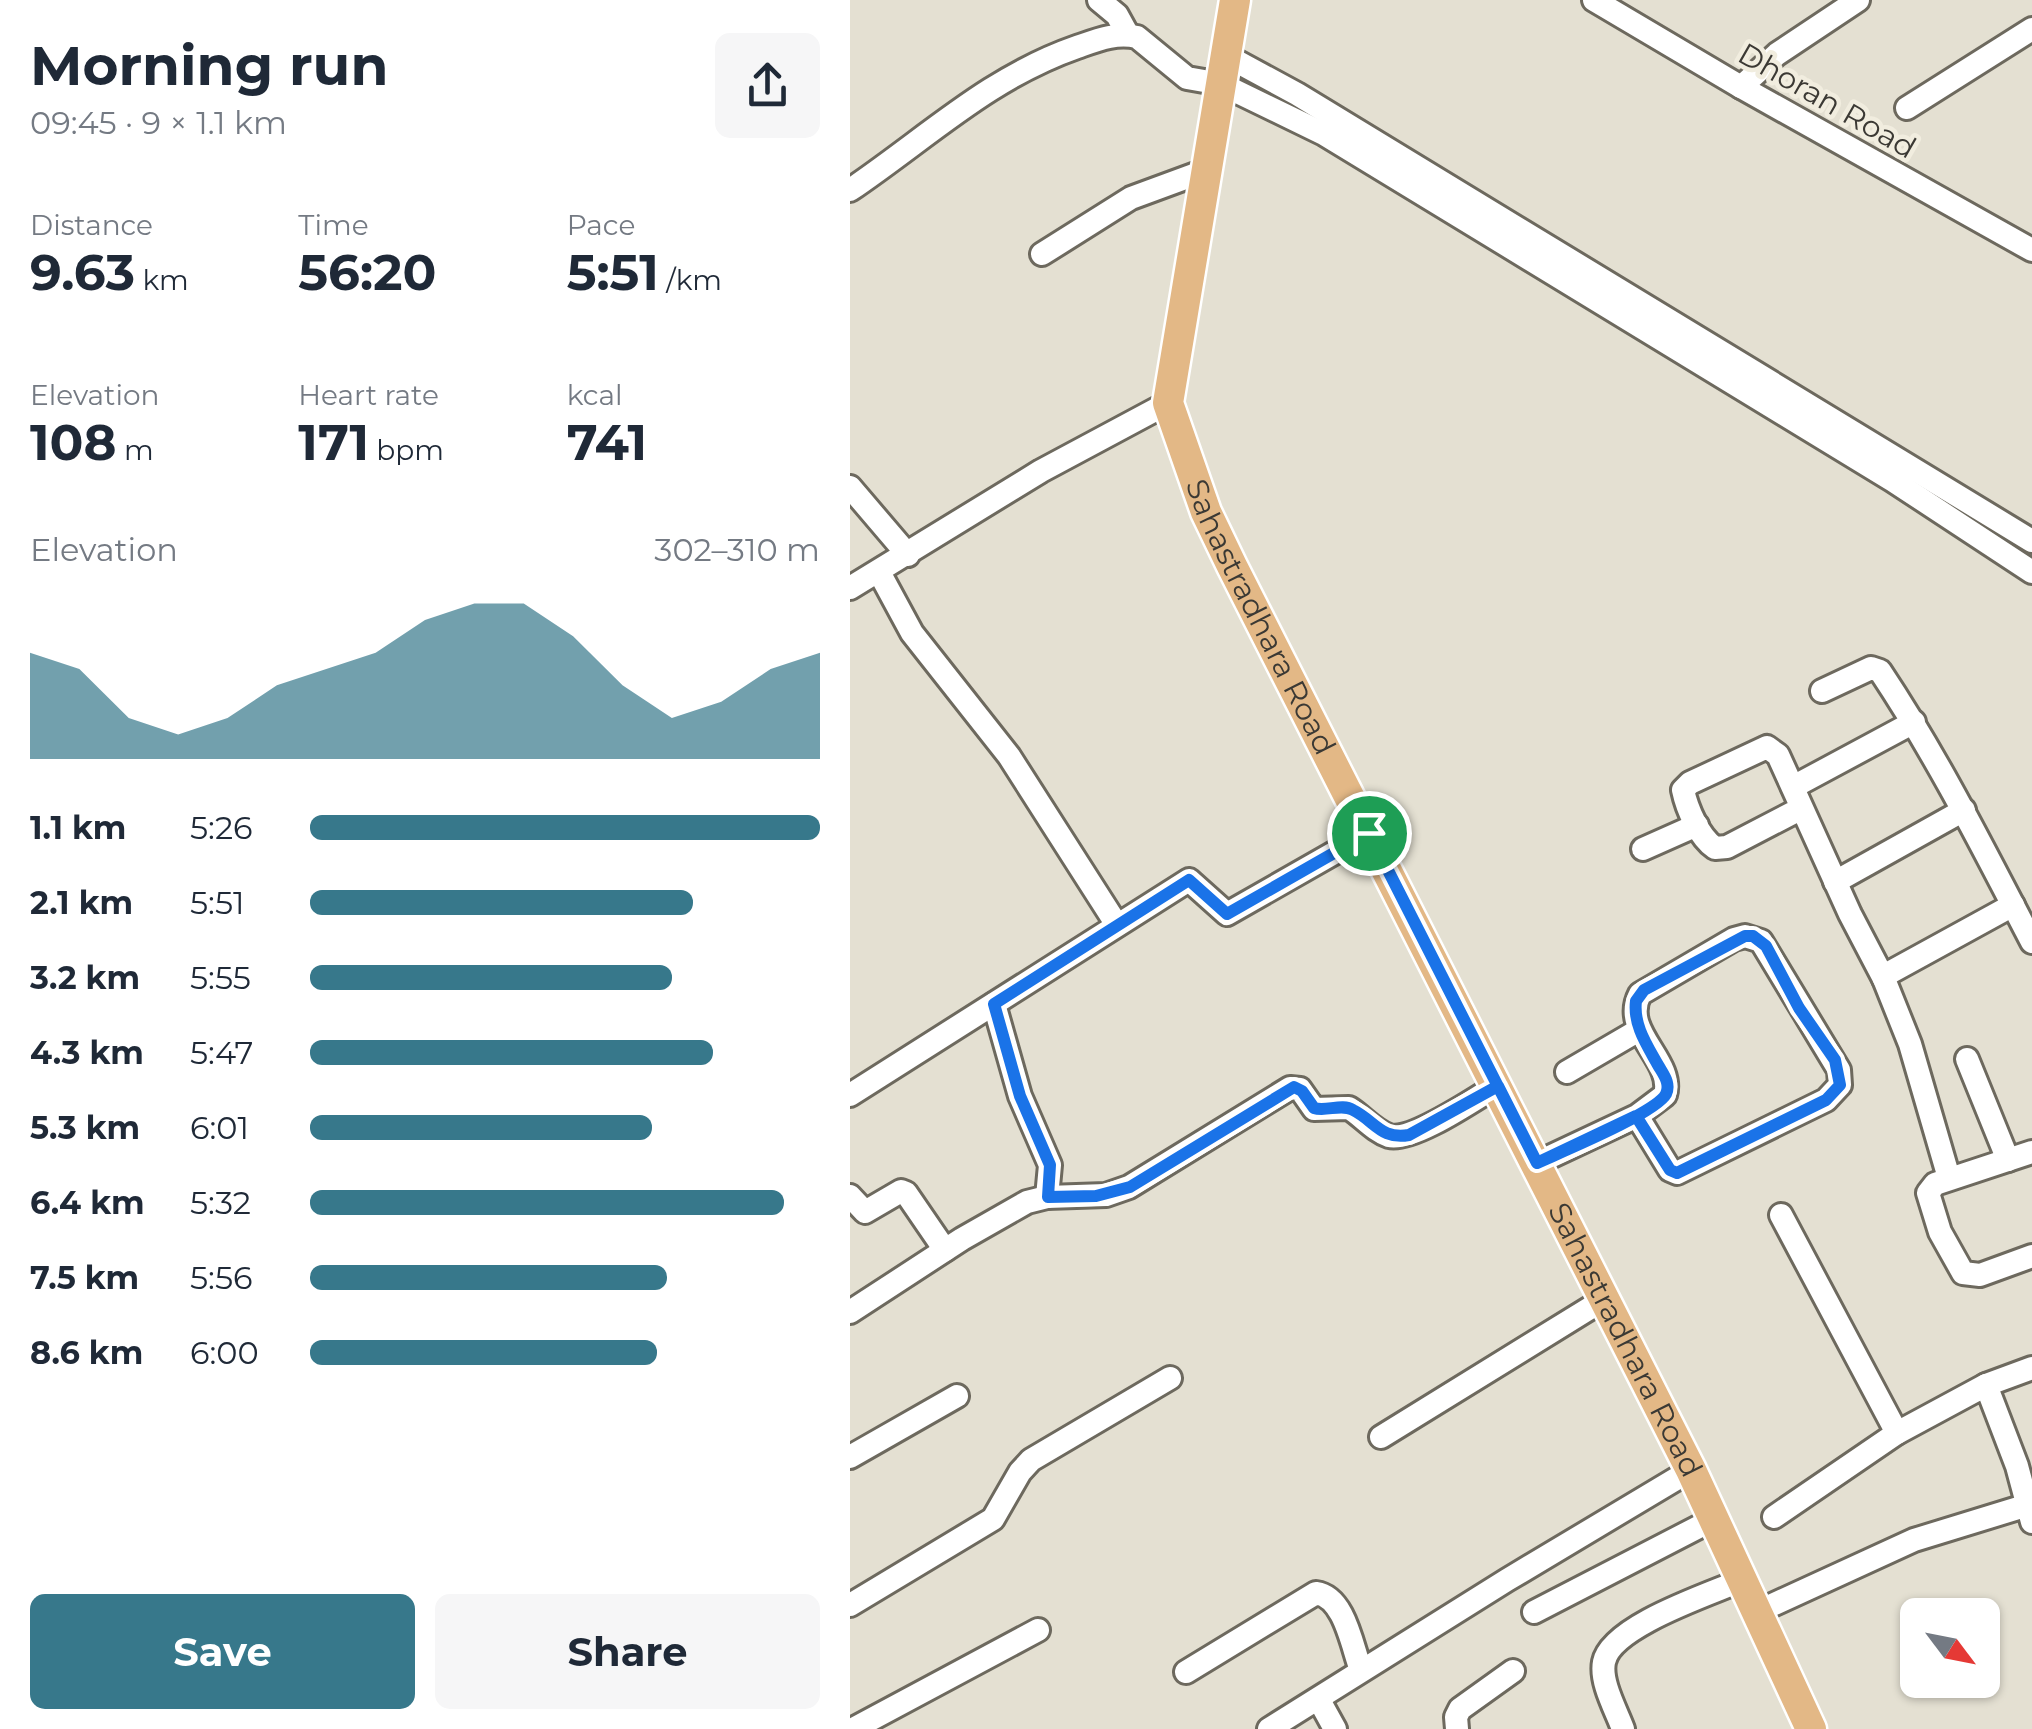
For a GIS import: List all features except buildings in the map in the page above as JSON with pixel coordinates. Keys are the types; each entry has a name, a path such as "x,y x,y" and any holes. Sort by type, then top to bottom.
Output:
{"main road":[{"name":"Sahastradhara Road","path":"1235,0 1168,403 1206,512 1691,1470 1811,1729"}],"street":[{"path":"1099,0 1117,15 1128,35"},
{"name":"Dhoran Road","path":"1594,0 1627,9 1741,87 2032,250"},
{"path":"1741,87 1777,54 1858,0"},
{"path":"1907,108 2032,29"},
{"path":"850,190 996,84 1063,52 1105,38 1128,35 1143,39 1187,78 1223,69 1297,94 2024,535 2002,551"},
{"path":"1223,69 2032,572"},
{"path":"1042,254 1131,198 1207,170"},
{"path":"850,588 1041,472 1168,403"},
{"path":"850,487 908,555"},
{"path":"879,572 912,633 1029,784 1118,925"},
{"path":"1822,691 1871,668 1878,670 1914,722 1964,810 2032,942"},
{"path":"1914,722 1798,798 1721,848 1707,843 1683,794 1685,786 1746,754 1767,747 1774,749 1798,798 1836,882 1884,979 1910,1044 1949,1178"},
{"path":"1836,882 1964,810"},
{"path":"1644,850 1696,824"},
{"path":"850,1095 1189,880 1227,914 1369,833"},
{"path":"1884,979 2013,906"},
{"path":"1537,1163 1661,1100 1668,1086 1639,1030 1634,1011 1636,1001 1644,990 1734,939 1753,936 1766,946 1799,1008 1835,1060 1840,1079 1832,1097 1677,1173 1670,1170 1636,1116"},
{"path":"994,1004 1020,1096 1050,1165 1048,1197"},
{"path":"1567,1072 1639,1030"},
{"path":"1967,1059 2008,1160"},
{"path":"850,1312 1027,1202 1048,1197 1096,1196 1130,1187 1294,1087 1302,1091 1314,1108 1350,1108 1378,1130 1395,1136 1409,1135 1498,1086"},
{"path":"2032,1152 1949,1178 1935,1184 1928,1194 1940,1232 1964,1273 1980,1275 2032,1256"},
{"path":"850,1196 865,1212 901,1192 906,1193 945,1250"},
{"path":"1780,1215 1898,1433"},
{"path":"1380,1438 1603,1300"},
{"path":"1774,1517 1898,1433 1967,1392 2032,1368"},
{"path":"853,1598 993,1520 1020,1472 1040,1454 1170,1378"},
{"path":"1758,1612 1914,1540 2030,1513 1986,1385"},
{"path":"850,1458 957,1396"},
{"path":"1270,1729 1691,1470"},
{"path":"1534,1612 1714,1519"},
{"path":"1623,1729 1604,1678 1603,1666 1610,1648 1640,1625 1742,1580"},
{"path":"1186,1672 1316,1593 1330,1599 1342,1618 1361,1670"},
{"path":"853,1729 1038,1630"},
{"path":"1457,1729 1460,1709 1513,1670"},
{"path":"1319,1700 1335,1729"}],"route":[{"path":"1369,833 1227,914 1189,880 994,1004 1020,1096 1050,1165 1048,1197 1106,1195 1130,1187 1294,1087 1302,1091 1314,1108 1350,1108 1378,1130 1395,1136 1409,1135 1498,1086 1537,1163 1636,1116 1670,1170 1677,1173 1832,1097 1840,1085 1835,1060 1799,1008 1766,946 1753,936 1745,936 1644,990 1636,1001 1634,1011 1639,1030 1667,1081 1661,1100 1537,1163 1498,1086 1369,833"}]}
